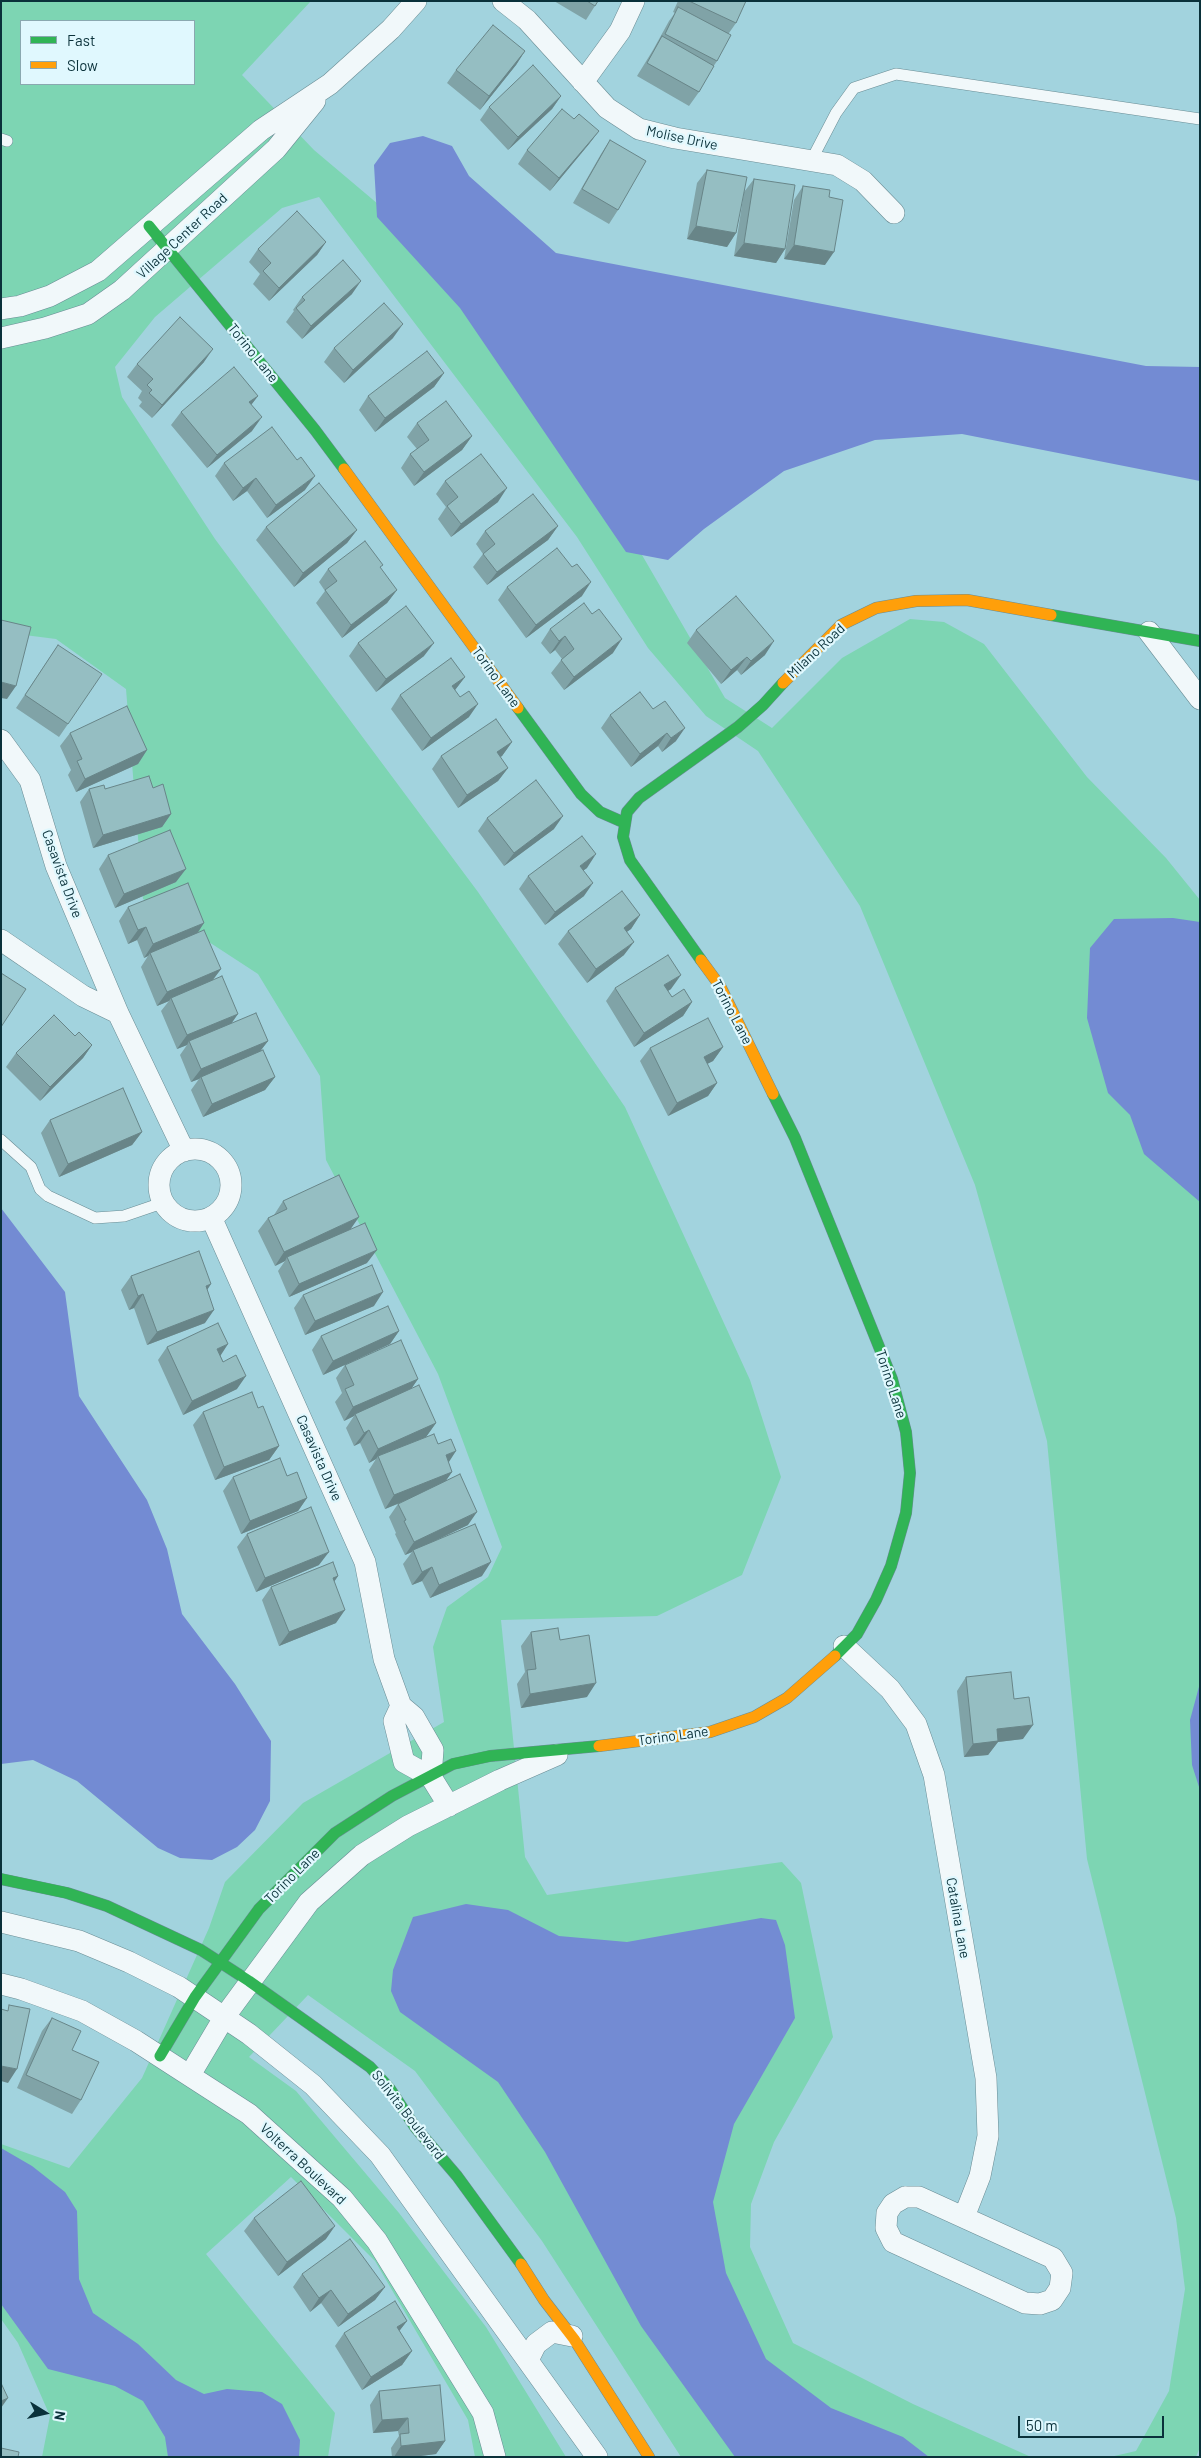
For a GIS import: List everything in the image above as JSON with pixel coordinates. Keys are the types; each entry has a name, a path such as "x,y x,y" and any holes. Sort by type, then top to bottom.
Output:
{"street":[{"name":"Village Center Road","path":"1,338 44,328 88,314 122,290 276,148 330,84 391,29 416,1"},
{"name":"Molise Drive","path":"503,1 526,20 607,108 638,129 675,138 836,165 863,181 894,213"},
{"path":"583,82 620,30 634,1"},
{"name":"Village Center Road","path":"1,309 20,306 50,296 98,270 261,130 330,84"},
{"name":"Torino Lane","path":"149,226 315,430 581,794 600,812 625,823 623,837 630,860 720,986 795,1138 894,1387 906,1432 910,1473 906,1513 891,1566 876,1600 857,1634 787,1698 754,1716 710,1732 569,1750 490,1756 453,1764 392,1796 335,1832 259,1909 195,1997 160,2056"},
{"name":"Milano Road","path":"625,823 627,812 639,798 738,727 764,705 791,673 842,624 876,608 916,601 967,600 1200,641"},
{"path":"1148,632 1200,699"},
{"name":"Casavista Drive","path":"1,740 30,780 56,866 118,1013 184,1151"},
{"path":"1,940 83,996 118,1013"},
{"path":"196,1149 208,1151 218,1157 226,1166 231,1177 231,1189 228,1200 221,1210 211,1217 200,1221 188,1220 177,1216 165,1202 160,1187 161,1176 166,1165 174,1156 184,1151 196,1149"},
{"name":"Casavista Drive","path":"211,1217 365,1562 384,1659 401,1706 414,1717 433,1750 431,1777"},
{"name":"Catalina Lane","path":"844,1646 890,1689 916,1724 934,1775 986,2078 988,2136 980,2176 964,2217"},
{"path":"401,1706 394,1721 404,1762 431,1777 448,1806"},
{"name":"Torino Lane","path":"190,2075 225,2016 249,1981 309,1902 362,1855 408,1826 500,1780 569,1750"},
{"name":"Solivita Boulevard","path":"1,1880 67,1894 107,1906 144,1922 220,1962 370,2067 390,2089 415,2127 457,2176 509,2245 544,2300 572,2336 649,2457"},
{"path":"1,1922 79,1941 129,1962 195,1997 225,2016 313,2086 371,2145 597,2457"},
{"name":"Volterra Boulevard","path":"1,1984 21,1989 82,2011 160,2056 249,2114 342,2198 377,2241 483,2413 495,2457"},
{"path":"905,2197 919,2197 964,2217 1053,2258 1062,2273 1060,2288 1052,2300 1040,2304 1025,2303 893,2242 886,2228 887,2213 893,2204 905,2197"},
{"path":"528,2360 536,2344 552,2332 572,2336"}],"lane":[{"path":"811,161 836,113 854,88 896,74 1200,119"},
{"path":"1,1140 31,1167 40,1189 48,1196 95,1218 124,1216 165,1202"}],"green space":[{"path":"1,1 311,1 242,75 314,150 455,269 523,390 642,555 725,698 772,728 842,658 910,619 944,622 984,644 1087,777 1166,858 1200,900 1200,2447 1196,2457 1110,2457 1136,2451 1169,2391 1185,2289 1176,2218 1087,1859 1047,1441 975,1185 860,906 758,751 706,716 648,648 577,537 319,197 282,208 155,317 115,367 122,397 215,539 478,892 625,1107 750,1380 781,1477 742,1575 657,1616 501,1620 525,1857 547,1895 782,1862 801,1883 833,2037 774,2142 751,2204 750,2247 793,2343 913,2404 1031,2457 681,2457 542,2241 415,2071 308,1995 249,2057 296,2091 399,2213 486,2327 566,2457 475,2457 468,2420 375,2261 291,2177 206,2254 335,2413 328,2457 42,2457 50,2416 18,2343 1,2319 1,2144 69,2168 142,2078 209,1928 225,1882 303,1803 444,1722 433,1647 447,1607 488,1577 502,1547 438,1374 326,1160 320,1076 258,974 143,899 126,689 56,639 1,632"}],"water":[{"path":"423,136 452,146 469,176 556,253 1146,366 1200,367 1200,481 962,434 875,440 784,471 704,529 668,560 626,552 460,308 377,217 374,165 390,143"},
{"path":"1173,918 1200,922 1200,1202 1144,1154 1130,1115 1108,1093 1087,1018 1090,948 1114,919"},
{"path":"1,1208 65,1292 79,1396 147,1500 167,1549 182,1614 235,1684 271,1741 270,1801 255,1830 237,1847 212,1860 180,1858 158,1848 77,1781 33,1760 1,1764"},
{"path":"1200,1683 1200,1790 1192,1765 1190,1720"},
{"path":"466,1904 508,1910 559,1936 627,1942 761,1918 776,1920 785,1945 795,2018 734,2124 713,2202 726,2273 766,2359 831,2408 903,2437 929,2457 735,2457 641,2326 545,2152 498,2082 400,2012 391,1991 393,1970 413,1917"},
{"path":"1,2148 32,2166 65,2192 77,2211 79,2279 93,2313 138,2344 176,2380 204,2394 227,2389 262,2392 282,2404 300,2440 299,2457 168,2457 165,2437 143,2401 115,2386 48,2369 1,2304"}],"building":[{"path":"587,1 598,1 595,6"},
{"path":"689,1 746,1 736,23"},
{"path":"678,7 731,35 717,61 665,34"},
{"path":"493,25 525,51 489,96 456,70"},
{"path":"662,36 714,66 699,92 647,63"},
{"path":"533,65 561,96 518,137 489,107"},
{"path":"562,109 574,119 579,114 599,131 559,178 527,150"},
{"path":"610,140 646,161 618,210 582,189"},
{"path":"707,170 747,177 736,233 696,226"},
{"path":"754,179 795,185 785,249 744,243"},
{"path":"803,186 830,190 829,197 843,200 834,252 794,245"},
{"path":"297,211 326,242 279,288 263,271 271,263 258,249"},
{"path":"343,260 361,281 311,326 296,308 305,300 302,297"},
{"path":"384,303 403,324 353,370 334,348"},
{"path":"180,317 213,349 162,405 149,393 152,390 147,385 153,379 137,364"},
{"path":"427,351 444,373 385,418 368,396"},
{"path":"234,367 258,396 249,402 262,417 217,455 181,412"},
{"path":"446,401 472,436 424,472 410,454 429,440 417,423"},
{"path":"272,427 297,460 301,457 315,476 276,505 256,478 243,488 224,463"},
{"path":"481,454 507,488 461,524 447,506 458,497 445,481"},
{"path":"319,483 357,530 303,573 266,527"},
{"path":"533,494 558,526 497,572 483,554 495,544 485,531"},
{"path":"365,541 383,565 380,567 397,590 351,625 325,590 337,581 328,569"},
{"path":"557,548 572,567 577,564 591,582 536,625 507,587"},
{"path":"736,596 774,641 751,661 747,657 731,670 696,630"},
{"path":"584,603 592,614 599,609 622,639 574,677 561,660 574,649 565,636 559,641 550,629"},
{"path":"406,606 434,643 386,679 358,643"},
{"path":"1,620 31,627 16,686 1,682"},
{"path":"58,645 102,674 68,724 25,695"},
{"path":"451,658 465,677 452,686 460,697 469,691 478,704 431,738 400,695"},
{"path":"640,692 653,709 665,701 685,728 671,738 667,733 640,754 610,715"},
{"path":"127,706 147,750 85,779 77,761 82,759 70,733"},
{"path":"496,719 512,742 497,752 508,768 467,795 441,756"},
{"path":"149,776 153,788 163,784 171,814 103,835 89,789 104,785 105,789"},
{"path":"536,780 563,816 514,853 487,818"},
{"path":"170,830 186,869 124,894 108,855"},
{"path":"582,836 596,854 580,866 593,883 555,912 528,876"},
{"path":"188,883 204,923 153,944 146,927 138,930 128,907"},
{"path":"622,891 640,915 624,928 634,942 596,969 568,931"},
{"path":"204,930 221,969 167,992 150,953"},
{"path":"668,955 681,975 664,985 672,997 684,989 692,1002 644,1033 615,988"},
{"path":"1,973 26,989 1,1027"},
{"path":"222,976 238,1014 187,1035 171,998"},
{"path":"256,1013 268,1041 201,1069 189,1041"},
{"path":"54,1015 75,1036 79,1032 92,1045 50,1087 16,1053"},
{"path":"708,1018 723,1047 704,1057 717,1083 677,1103 650,1048"},
{"path":"263,1050 275,1077 212,1104 201,1077"},
{"path":"123,1088 142,1132 68,1164 50,1120"},
{"path":"339,1175 359,1217 284,1252 268,1218 287,1209 283,1201"},
{"path":"365,1223 377,1250 299,1284 287,1257"},
{"path":"199,1251 211,1284 206,1286 214,1310 157,1332 143,1294 138,1296 131,1276"},
{"path":"372,1265 383,1292 315,1321 303,1295"},
{"path":"388,1306 399,1331 333,1361 321,1336"},
{"path":"218,1323 228,1344 217,1349 223,1362 236,1355 246,1376 192,1401 167,1347"},
{"path":"401,1340 418,1379 353,1407 345,1389 354,1385 345,1365"},
{"path":"419,1385 436,1423 378,1449 369,1430 364,1433 355,1414"},
{"path":"252,1392 258,1408 263,1406 279,1446 224,1467 203,1412"},
{"path":"434,1434 438,1444 451,1439 456,1451 446,1455 452,1472 394,1495 378,1456"},
{"path":"280,1458 287,1476 297,1472 307,1498 250,1521 233,1477"},
{"path":"460,1474 477,1512 414,1542 398,1504"},
{"path":"311,1507 329,1552 265,1578 247,1534"},
{"path":"475,1524 491,1562 439,1585 432,1567 422,1572 413,1550"},
{"path":"333,1562 338,1576 333,1578 345,1610 289,1632 271,1587"},
{"path":"558,1628 560,1640 589,1635 596,1683 530,1694 527,1670 536,1669 531,1632"},
{"path":"1011,1672 1014,1699 1029,1697 1033,1725 997,1729 998,1741 973,1744 966,1677"},
{"path":"9,2005 30,2009 17,2069 1,2066 1,2009 8,2011"},
{"path":"52,2018 81,2031 72,2050 99,2062 81,2100 26,2075"},
{"path":"301,2181 335,2226 287,2262 254,2218"},
{"path":"350,2239 385,2287 348,2314 331,2290 319,2298 302,2274"},
{"path":"395,2301 407,2321 397,2327 412,2351 371,2377 344,2333"},
{"path":"1,2383 8,2398 1,2401"},
{"path":"440,2385 445,2441 401,2446 400,2434 409,2433 408,2418 382,2420 379,2391"},
{"path":"1,2448 19,2452 18,2457 1,2457"}],"traffic: fast":[{"path":"149,226 315,430 344,469"},
{"path":"1051,615 1200,641"},
{"path":"701,960 630,860 623,837 627,812 639,798 738,727 763,705 783,683"},
{"path":"518,708 581,794 600,812 625,823"},
{"path":"773,1094 795,1138 892,1379 906,1432 910,1473 906,1513 891,1566 876,1600 857,1634 835,1656"},
{"path":"160,2056 195,1997 259,1909 335,1833 392,1796 453,1764 490,1756 599,1746"},
{"path":"1,1879 67,1893 107,1906 201,1950 249,1981 370,2067 390,2089 415,2127 457,2176 521,2264"}],"traffic: slow":[{"path":"344,469 518,708"},
{"path":"783,683 841,625 876,608 916,601 967,600 1051,615"},
{"path":"701,960 720,986 773,1094"},
{"path":"599,1746 710,1732 754,1717 787,1698 835,1656"},
{"path":"521,2264 544,2300 574,2339 649,2457"}]}
